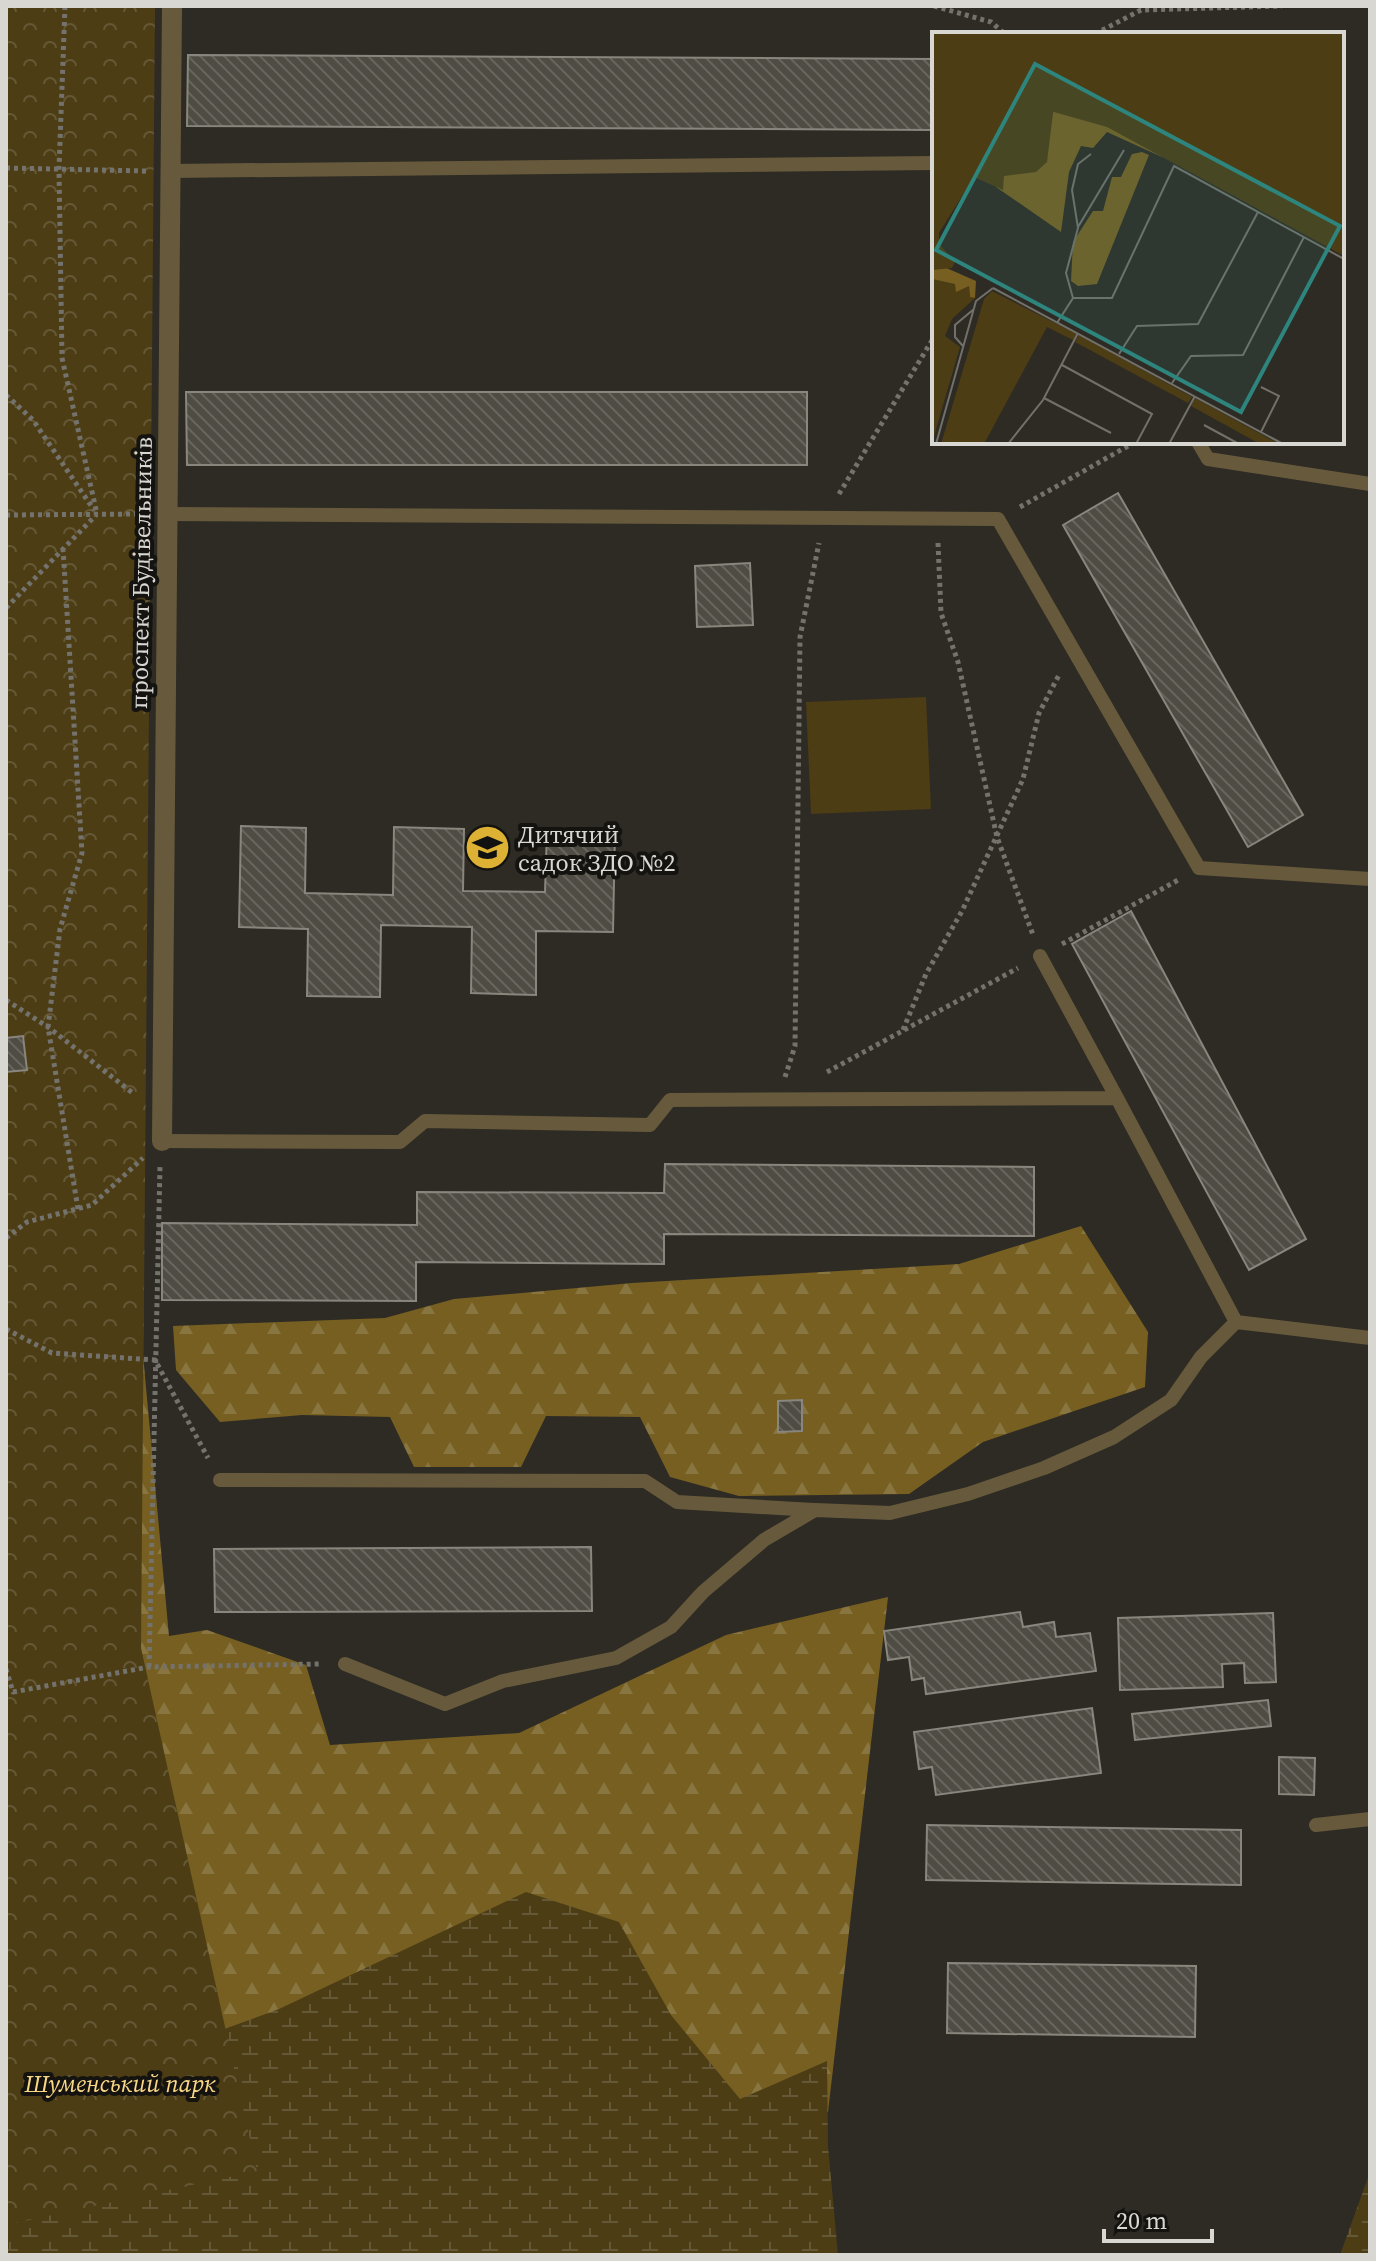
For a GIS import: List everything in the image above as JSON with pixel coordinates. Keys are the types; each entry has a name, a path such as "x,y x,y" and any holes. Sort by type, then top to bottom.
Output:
{"street":[{"name":"проспект Будівельників","path":"162,1141 172,6"}],"lane":[{"path":"171,171 932,163"},
{"path":"1199,444 1208,459 1370,484"},
{"path":"168,514 998,519 1199,868 1370,879"},
{"path":"1040,956 1236,1322"},
{"path":"162,1141 400,1142 425,1121 650,1125 670,1100 1117,1098"},
{"path":"1236,1322 1370,1338"},
{"path":"220,1480 645,1481 677,1502 890,1513 1029,1473 1114,1437 1171,1400 1201,1357 1236,1322"},
{"path":"345,1664 445,1704 503,1681 616,1658 671,1627 703,1592 764,1540 815,1510"},
{"path":"1316,1825 1370,1819"}],"path":[{"path":"65,6 59,169 62,358 97,514"},
{"path":"934,6 991,22 1003,32"},
{"path":"1099,32 1141,10 1282,6"},
{"path":"6,168 171,171"},
{"path":"777,1100 795,1046 800,637 825,518 932,340"},
{"path":"6,395 33,420 97,514"},
{"path":"998,519 1131,444"},
{"path":"6,608 97,514"},
{"path":"6,515 168,514"},
{"path":"936,518 941,613 958,662 997,837 1040,956"},
{"path":"63,548 82,853 60,929 48,1027 78,1209"},
{"path":"903,1031 926,974 962,911 1023,779 1039,713 1073,649"},
{"path":"819,1077 1199,868"},
{"path":"6,1000 48,1027 162,1115"},
{"path":"6,1238 27,1222 92,1205 162,1141"},
{"path":"149,1667 162,1141"},
{"path":"6,1329 52,1353 155,1360"},
{"path":"155,1360 220,1480"},
{"path":"6,1669 10,1692 149,1667 345,1664"}],"green space":[{"name":"Шуменський парк","path":"6,6 155,6 141,1648 257,2171 6,2225"},
{"path":"926,697 931,809 811,814 806,702"},
{"path":"1081,1226 1148,1332 1145,1387 983,1442 909,1494 739,1496 670,1477 640,1417 546,1416 521,1467 414,1467 390,1417 302,1415 220,1422 176,1370 173,1326 385,1318 454,1299 632,1283 959,1264"},
{"path":"144,1239 143,1355 169,1636 207,1630 306,1665 330,1745 519,1733 726,1635 888,1597 828,2112 183,2046 6,1310"},
{"path":"526,1892 619,1922 671,2015 740,2099 827,2061 828,2146 838,2255 6,2255 6,2109 279,2009"},
{"path":"1370,2172 1370,2255 1340,2255"}],"building":[{"path":"188,55 932,59 932,130 187,126"},
{"path":"186,392 807,392 807,465 187,465"},
{"path":"1118,493 1303,815 1248,847 1063,525"},
{"path":"750,563 753,625 697,627 695,566"},
{"path":"241,826 306,828 305,893 393,895 394,827 464,829 463,891 545,892 547,830 615,831 613,932 536,931 536,995 471,993 472,927 381,925 380,997 307,996 308,929 239,927"},
{"path":"1131,911 1306,1239 1249,1270 1072,944"},
{"path":"23,1036 27,1070 6,1072 6,1038"},
{"path":"665,1164 1034,1167 1034,1236 664,1234 664,1264 416,1262 416,1301 162,1300 162,1223 417,1225 417,1192 664,1193"},
{"path":"802,1400 802,1431 778,1432 778,1401"},
{"path":"591,1547 592,1611 215,1612 214,1549"},
{"path":"1020,1612 1023,1627 1054,1622 1056,1637 1090,1633 1096,1671 926,1694 924,1678 912,1680 909,1657 888,1660 884,1631"},
{"path":"1273,1613 1276,1682 1245,1683 1244,1663 1222,1664 1223,1687 1120,1690 1118,1618"},
{"path":"1268,1700 1271,1726 1135,1740 1132,1714"},
{"path":"1092,1708 1101,1773 936,1795 932,1767 919,1769 914,1732"},
{"path":"1279,1757 1315,1758 1314,1795 1279,1794"},
{"path":"927,1825 1241,1830 1241,1885 926,1880"},
{"path":"948,1963 1196,1966 1195,2037 947,2033"}],"place":[{"name":"Дитячий садок ЗДО №2","path":"487,848"}]}
